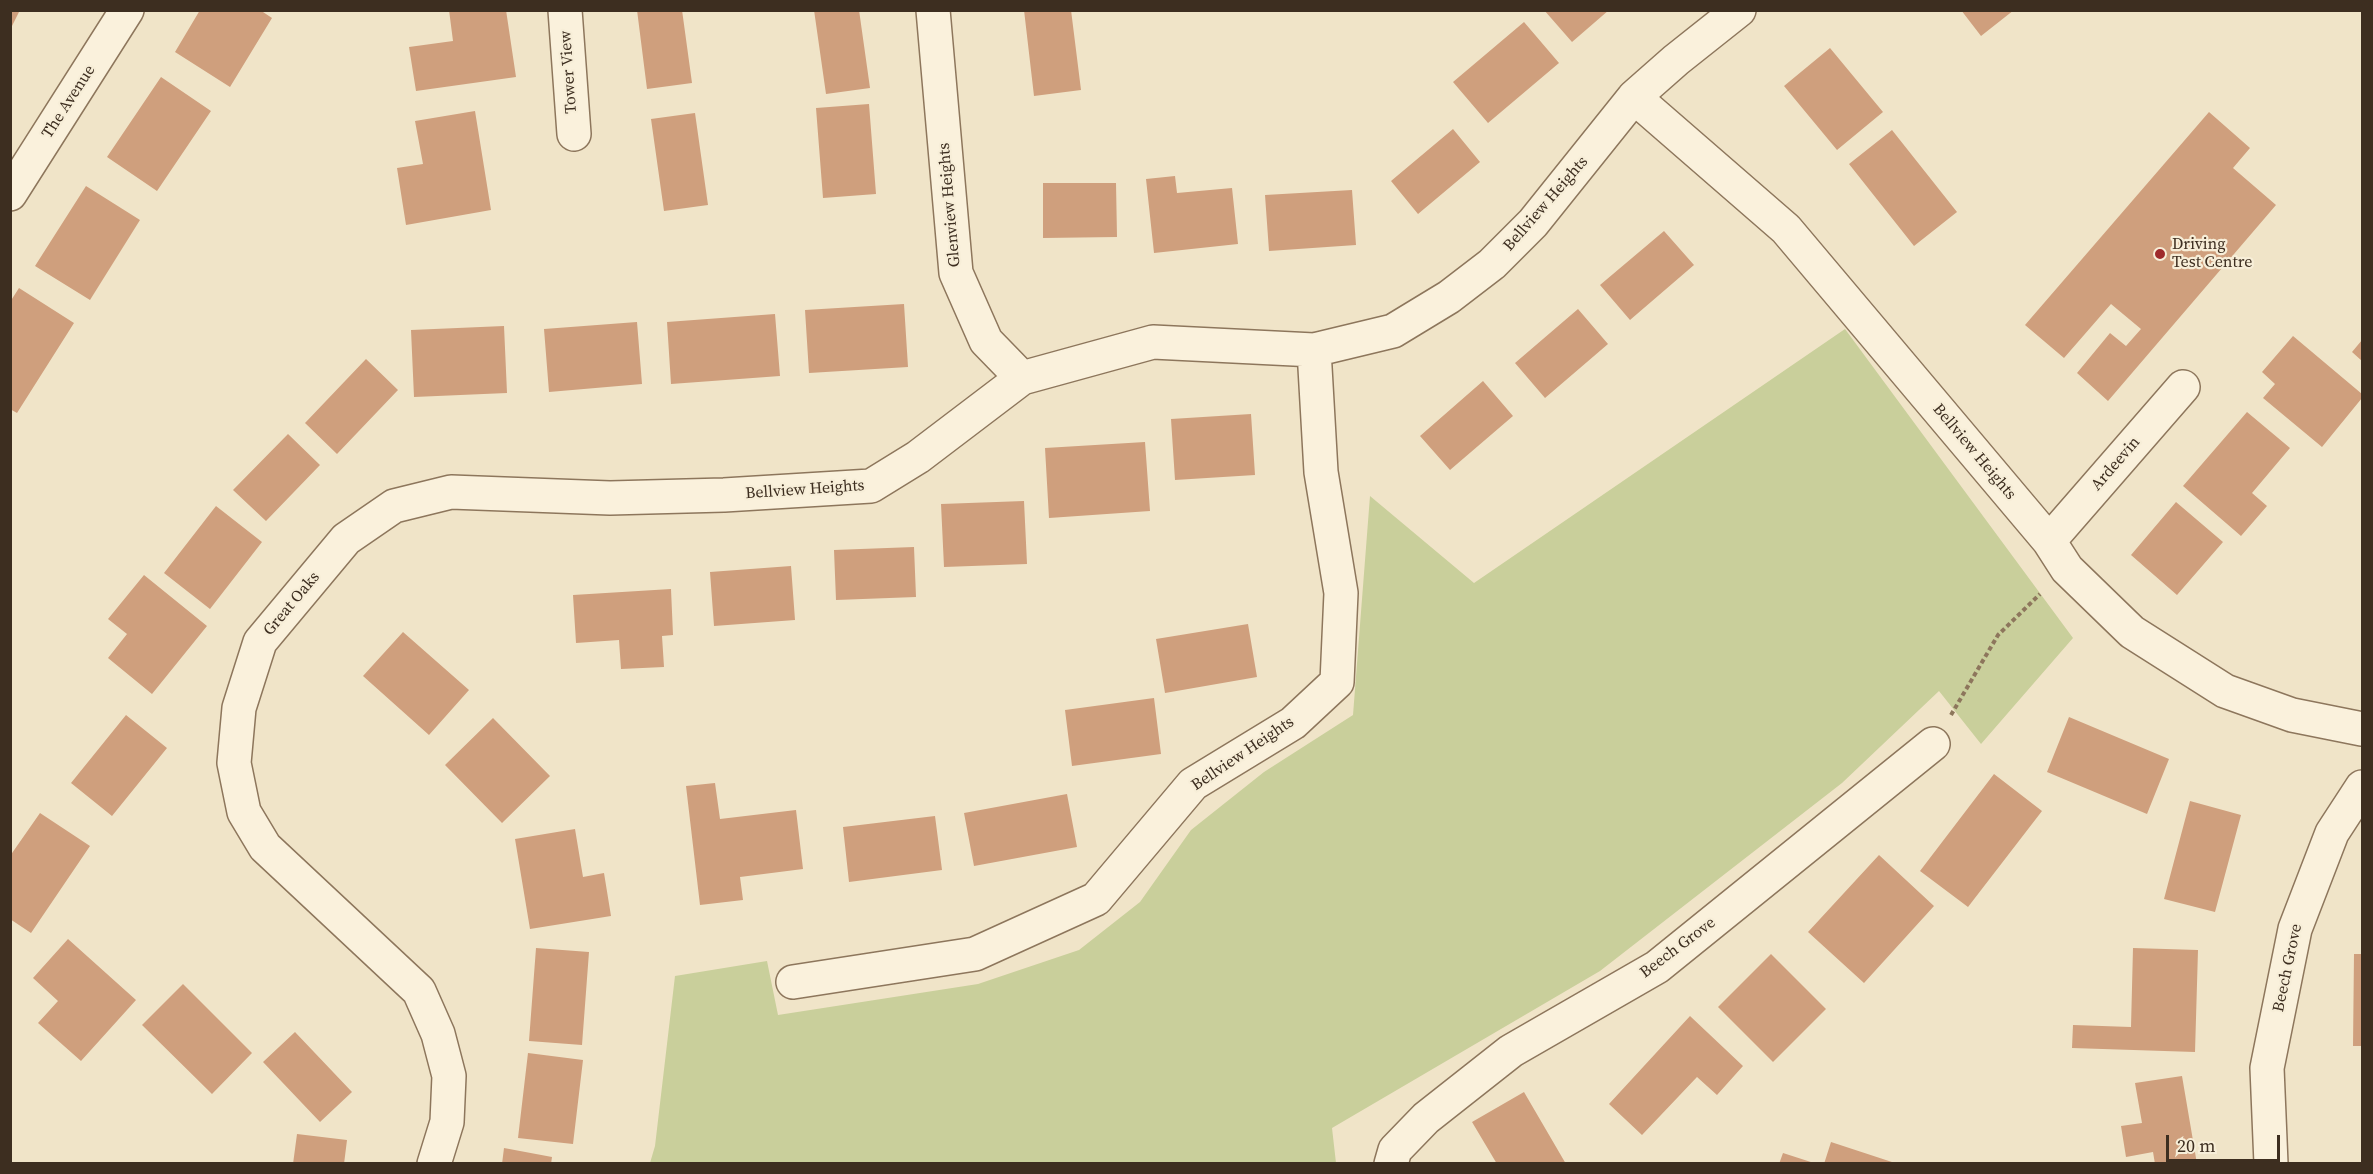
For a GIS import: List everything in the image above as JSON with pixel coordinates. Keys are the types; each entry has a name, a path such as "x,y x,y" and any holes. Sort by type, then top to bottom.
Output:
{"street":[{"name":"The Avenue","path":"10,194 127,10"},
{"name":"Tower View","path":"565,10 574,134"},
{"name":"Glenview Heights","path":"933,10 956,273 986,341 1022,378"},
{"name":"Bellview Heights","path":"724,495 871,486 918,457 1022,378 1153,342 1314,350 1393,331 1449,297 1492,264 1533,223 1634,98 1676,60 1739,10"},
{"name":"Bellview Heights","path":"1634,98 1786,229 2049,541 2067,569 2132,632 2225,691 2292,715 2362,729"},
{"name":"Bellview Heights","path":"793,982 975,954 1096,899 1193,784 1293,723 1337,682 1341,593 1322,472 1314,350"},
{"name":"Ardeevin","path":"2049,541 2183,387"},
{"name":"Great Oaks","path":"434,1164 447,1122 449,1076 438,1034 419,991 265,847 244,812 234,764 239,708 260,642 346,539 394,506 451,492 610,498 724,495"},
{"name":"Beech Grove","path":"1391,1164 1395,1150 1426,1118 1503,1058 1657,967 1933,744"},
{"name":"Beech Grove","path":"2271,1164 2267,1068 2295,929 2332,833 2362,787"}],"path":[{"path":"1933,744 1998,635 2067,569"}],"green space":[{"path":"1845,329 2073,638 1981,744 1939,691 1842,783 1600,971 1332,1128 1336,1163 650,1163 655,1146 675,976 767,961 778,1015 978,984 1079,950 1140,902 1191,830 1264,772 1353,715 1370,496 1474,583"}],"building":[{"path":"10,10 20,10 10,30"},
{"path":"200,10 260,10 272,18 230,87 175,52"},
{"path":"449,10 506,10 516,77 416,91 409,47 453,41"},
{"path":"637,10 682,10 692,83 647,89"},
{"path":"814,10 859,10 870,88 826,94"},
{"path":"1024,10 1071,10 1081,90 1034,96"},
{"path":"1544,10 1609,10 1572,42"},
{"path":"1961,10 2014,10 1981,36"},
{"path":"1524,22 1559,63 1488,123 1453,82"},
{"path":"1830,48 1883,112 1837,150 1784,86"},
{"path":"161,77 211,111 157,191 107,157"},
{"path":"869,104 876,194 823,198 816,108"},
{"path":"475,111 491,210 406,225 397,168 423,164 415,121"},
{"name":"Driving Test Centre","path":"2209,112 2250,148 2233,168 2276,205 2108,401 2077,373 2110,333 2126,346 2141,329 2111,304 2064,358 2025,325"},
{"path":"695,113 708,205 664,211 651,119"},
{"path":"1453,129 1480,162 1418,214 1391,181"},
{"path":"1892,130 1957,212 1914,246 1849,164"},
{"path":"1175,176 1177,193 1232,188 1238,244 1154,253 1146,179"},
{"path":"1043,183 1116,183 1117,237 1043,238"},
{"path":"86,186 140,220 90,300 35,266"},
{"path":"1352,190 1356,245 1269,251 1265,195"},
{"path":"1664,231 1694,265 1630,320 1600,285"},
{"path":"19,288 74,323 17,413 10,409 10,302"},
{"path":"904,304 908,367 809,373 805,310"},
{"path":"1578,309 1608,344 1545,398 1515,363"},
{"path":"775,314 780,376 671,384 667,322"},
{"path":"637,322 642,384 549,392 544,329"},
{"path":"504,326 507,393 414,397 411,330"},
{"path":"2293,336 2362,394 2362,398 2322,447 2263,398 2275,384 2262,372"},
{"path":"2362,340 2362,361 2352,352"},
{"path":"366,359 398,390 337,454 305,423"},
{"path":"1483,381 1513,416 1450,470 1420,436"},
{"path":"2247,412 2290,448 2252,493 2267,506 2241,536 2183,486"},
{"path":"1251,414 1255,475 1175,480 1171,419"},
{"path":"288,434 320,465 266,521 233,490"},
{"path":"1145,442 1150,511 1049,518 1045,448"},
{"path":"1024,501 1027,564 944,567 941,504"},
{"path":"2176,502 2223,542 2177,595 2131,555"},
{"path":"216,506 262,542 210,609 164,573"},
{"path":"914,547 916,597 836,600 834,550"},
{"path":"791,566 795,620 714,626 710,572"},
{"path":"144,575 207,626 152,694 108,658 127,634 108,619"},
{"path":"671,589 673,635 662,636 664,667 621,669 619,640 576,643 573,595"},
{"path":"1248,624 1257,677 1165,693 1156,639"},
{"path":"403,632 469,690 429,735 363,676"},
{"path":"1154,698 1161,754 1072,766 1065,710"},
{"path":"126,715 167,748 112,816 71,783"},
{"path":"2069,717 2169,759 2147,814 2047,772"},
{"path":"493,718 550,776 502,823 445,765"},
{"path":"1994,774 2042,811 1968,907 1920,871"},
{"path":"715,783 720,819 796,810 803,869 740,877 743,900 700,905 686,786"},
{"path":"1067,794 1077,847 974,866 964,813"},
{"path":"2190,801 2241,815 2215,912 2164,899"},
{"path":"40,813 90,846 31,933 10,919 10,856"},
{"path":"935,816 942,870 849,882 843,827"},
{"path":"575,829 583,877 604,873 611,916 530,929 515,839"},
{"path":"1879,855 1934,906 1864,983 1808,932"},
{"path":"68,939 136,1000 81,1061 38,1023 58,1001 33,978"},
{"path":"536,948 589,952 582,1045 529,1041"},
{"path":"2133,948 2198,950 2195,1052 2072,1048 2073,1025 2131,1027"},
{"path":"1771,954 1826,1009 1773,1062 1718,1007"},
{"path":"2354,954 2362,954 2362,1046 2353,1046"},
{"path":"183,984 252,1053 212,1094 142,1025"},
{"path":"1690,1016 1743,1066 1717,1095 1697,1077 1642,1135 1609,1104"},
{"path":"295,1032 352,1092 320,1122 263,1062"},
{"path":"528,1053 583,1060 573,1144 518,1138"},
{"path":"2182,1076 2197,1164 2155,1164 2153,1152 2126,1157 2121,1126 2142,1123 2135,1083"},
{"path":"1524,1092 1566,1164 1497,1164 1472,1122"},
{"path":"297,1134 347,1140 344,1164 293,1164"},
{"path":"1831,1142 1895,1163 1895,1164 1824,1164"},
{"path":"504,1148 552,1157 551,1164 502,1164"},
{"path":"1783,1153 1814,1163 1814,1164 1779,1164"}],"place":[{"name":"Driving Test Centre","path":"2160,254"}]}
